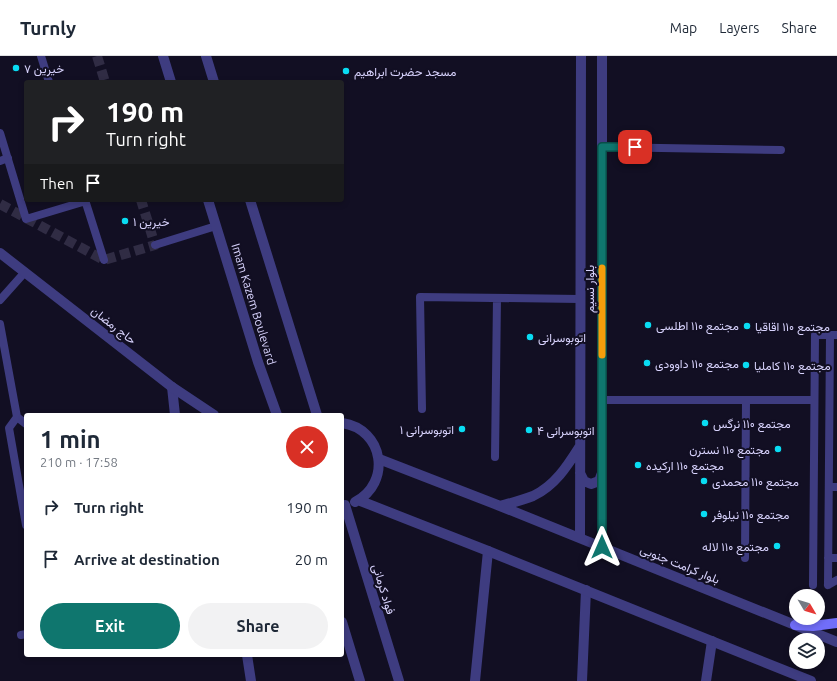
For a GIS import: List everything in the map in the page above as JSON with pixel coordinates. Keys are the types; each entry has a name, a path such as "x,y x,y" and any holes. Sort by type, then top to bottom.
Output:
{"main road":[{"path":"825,624 837,623"},
{"path":"795,625 821,625"}],"street":[{"path":"163,56 170,80"},
{"path":"206,56 213,80"},
{"name":"بلوار نسیم","path":"580,538 581,56"},
{"name":"بلوار نسیم","path":"602,56 602,547"},
{"name":"Imam Kazem Boulevard","path":"209,202 258,362 276,413"},
{"path":"251,202 316,413"},
{"name":"حاج رمضان","path":"0,253 172,387 211,413"},
{"path":"172,387 175,413"},
{"path":"344,424 356,427 364,432 374,444 379,459 379,468 372,487 358,500 344,506"},
{"path":"500,506 533,496 544,490 561,475 580,446"},
{"name":"بلوار کرامت جنوبی","path":"379,459 789,623"},
{"path":"580,473 584,481 591,484 599,481 602,473"},
{"path":"358,500 811,681"},
{"name":"فواد کرمانی","path":"344,509 399,681"},
{"path":"475,681 488,551"},
{"path":"582,681 586,590"},
{"name":"بلوار کرامت جنوبی","path":"795,625 837,642"},
{"path":"344,629 360,681"},
{"path":"706,681 712,641"},
{"path":"247,657 251,681"}],"lane":[{"path":"41,56 48,80"},
{"path":"0,133 4,160 26,219 80,202"},
{"path":"602,147 781,150"},
{"path":"87,202 104,260"},
{"path":"155,245 216,226"},
{"path":"0,300 25,272"},
{"path":"422,409 420,297 580,299"},
{"path":"496,457 497,298"},
{"path":"0,325 17,417 24,422"},
{"path":"813,585 815,335 833,335 830,382 833,406 833,487 828,558 828,585 837,580"},
{"path":"814,382 830,382"},
{"path":"602,400 814,400"},
{"path":"745,558 746,400"},
{"path":"17,417 9,428 24,514"},
{"path":"828,558 837,558"}],"tunnel":[{"path":"97,56 104,80"},
{"path":"0,204 104,260 155,245 142,202"}],"slow traffic":[{"path":"602,268 602,355"}],"place":[{"name":"خیرین ۷","path":"16,68"},
{"name":"مسجد حضرت ابراهیم","path":"346,71"},
{"name":"خیرین ۱","path":"125,221"},
{"name":"مجتمع ۱۱۰ اطلسی","path":"648,325"},
{"name":"مجتمع ۱۱۰ اقاقیا","path":"747,326"},
{"name":"اتوبوسرانی","path":"530,337"},
{"name":"مجتمع ۱۱۰ داوودی","path":"647,363"},
{"name":"مجتمع ۱۱۰ کاملیا","path":"746,365"},
{"name":"مجتمع ۱۱۰ نرگس","path":"705,423"},
{"name":"اتوبوسرانی ۱","path":"462,429"},
{"name":"اتوبوسرانی ۴","path":"529,430"},
{"name":"مجتمع ۱۱۰ نسترن","path":"778,449"},
{"name":"مجتمع ۱۱۰ ارکیده","path":"638,465"},
{"name":"مجتمع ۱۱۰ محمدی","path":"704,481"},
{"name":"مجتمع ۱۱۰ نیلوفر","path":"704,514"},
{"name":"مجتمع ۱۱۰ لاله","path":"777,546"}],"route":[{"path":"602,547 602,147 635,147"}]}
